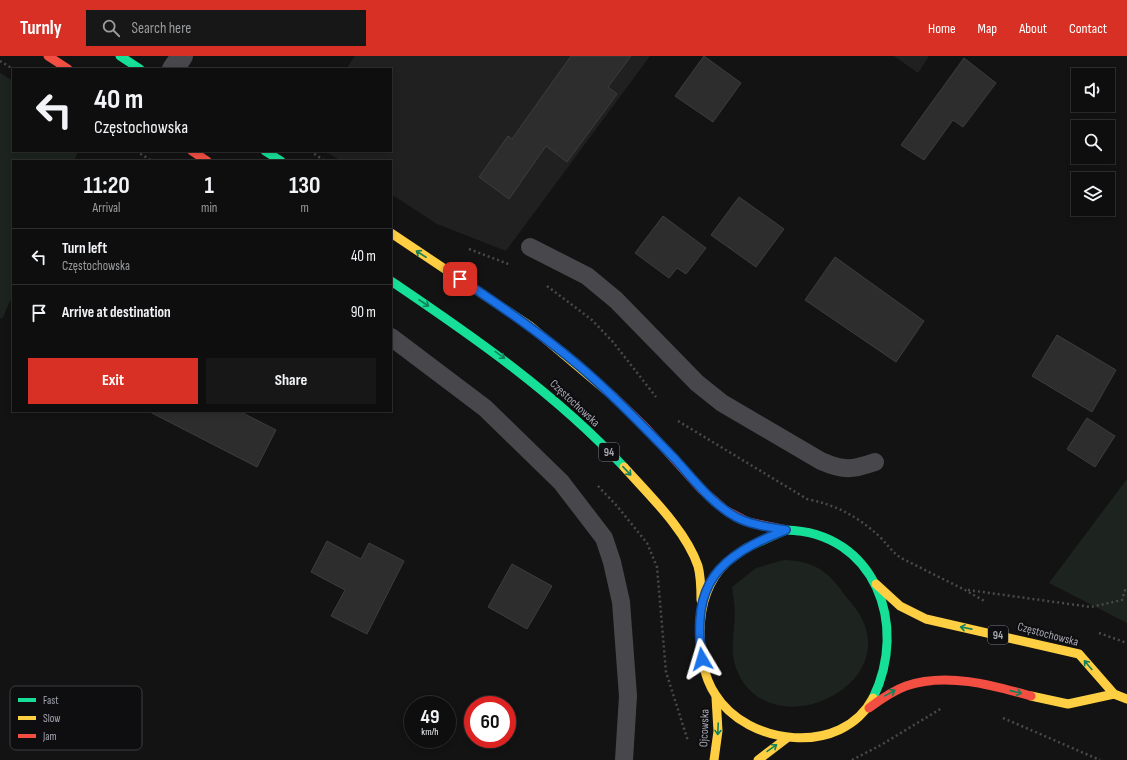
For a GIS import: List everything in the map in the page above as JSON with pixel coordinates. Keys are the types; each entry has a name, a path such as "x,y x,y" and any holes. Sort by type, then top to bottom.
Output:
{"main road":[{"path":"48,56 66,68"},
{"path":"120,56 138,68"},
{"path":"194,152 206,160"},
{"path":"267,152 279,160"},
{"name":"94","path":"392,235 496,303 548,340 592,377 640,422 707,494 724,509 737,518 751,523 786,530 814,533 836,542 857,558 876,583 884,610 888,652 884,671 876,690 859,717"},
{"name":"Częstochowska","path":"392,282 469,332 547,392 600,442 641,485 688,546 699,573 701,606"},
{"name":"94","path":"786,530 746,548 726,562 714,574 710,581 701,606 700,634 704,668 709,684 716,697 737,718 751,727 769,735 787,738 821,736 842,728 859,717 891,692 920,681 936,679 985,685 1064,704 1114,694"},
{"name":"Częstochowska","path":"876,583 900,606 926,619 1019,639 1079,654 1114,694 1127,699"},
{"name":"Ojcowska","path":"714,760 718,731 716,697"},
{"path":"758,760 787,738"}],"street":[{"path":"174,68 182,56"}],"lane":[{"path":"530,247 587,276 616,300 697,382 722,404 821,461 838,469 858,468 875,462"},
{"path":"392,338 485,408 561,482 604,538 612,562 621,602 628,696 624,760"}],"path":[{"path":"0,61 12,68"},
{"path":"138,152 150,160"},
{"path":"312,152 324,160"},
{"path":"965,590 1091,607 1122,600 1126,587"},
{"path":"852,760 881,745 944,707"},
{"path":"1002,718 1100,760"}],"shaded area":[{"path":"355,56 650,56 506,251 437,224 392,195 392,160 339,160 327,152 392,152 392,68 347,68"},
{"path":"894,56 929,56 918,73"},
{"path":"0,73 12,80 12,152 78,152 74,160 12,160 12,297 2,319 0,318"},
{"path":"1127,479 1127,623 1049,583"},
{"path":"784,560 804,562 812,565 826,573 832,579 854,606 862,619 868,645 862,668 846,687 824,700 799,706 773,704 752,692 734,663 733,642 735,611 732,587 756,568"}],"building":[{"path":"571,56 631,56 608,87 617,94 567,162 546,146 509,199 479,177 508,136 512,139"},
{"path":"704,56 741,83 713,122 675,96"},
{"path":"964,58 996,83 963,127 953,120 924,160 901,145"},
{"path":"739,197 784,229 756,267 711,235"},
{"path":"663,216 706,248 686,274 677,268 669,278 635,253"},
{"path":"835,257 924,321 896,362 805,300"},
{"path":"1057,335 1116,370 1092,412 1032,376"},
{"path":"150,412 241,412 276,430 257,467"},
{"path":"1087,418 1115,436 1095,467 1067,449"},
{"path":"327,541 361,559 369,543 404,561 367,634 331,616 345,590 311,572"},
{"path":"512,564 552,586 527,629 488,607"}],"traffic: fast":[{"path":"120,56 138,68"},
{"path":"267,152 279,160"},
{"path":"392,282 453,323 542,391 598,440 624,467"},
{"path":"786,530 817,535 842,547 862,565 876,587 885,613 887,641 883,670 873,698"},
{"path":"727,562 746,548 786,530"}],"traffic: slow":[{"path":"392,234 530,326 614,397"},
{"path":"624,467 655,501 685,539 698,566 701,600"},
{"path":"727,562 714,577 706,594 701,613 700,633 702,657 708,680 715,694 730,712 749,725 771,734 794,738 818,736 840,730 859,717 873,698"},
{"path":"876,584 900,606 926,619 1079,654 1114,694 1127,699"},
{"path":"1031,696 1068,704 1114,694"},
{"path":"714,760 718,731 716,697"},
{"path":"758,760 787,738"}],"traffic: jam":[{"path":"48,56 66,68"},
{"path":"194,152 206,160"},
{"path":"614,397 646,428 701,489 725,510 748,522 786,530"},
{"path":"869,708 901,688 921,682 937,680 953,680 985,684 1031,696"}],"route":[{"path":"460,279 548,340 592,377 640,422 707,494 724,509 737,518 751,523 786,530 765,538 746,548 726,562 714,574 706,588 701,606 700,634 702,659"}]}
